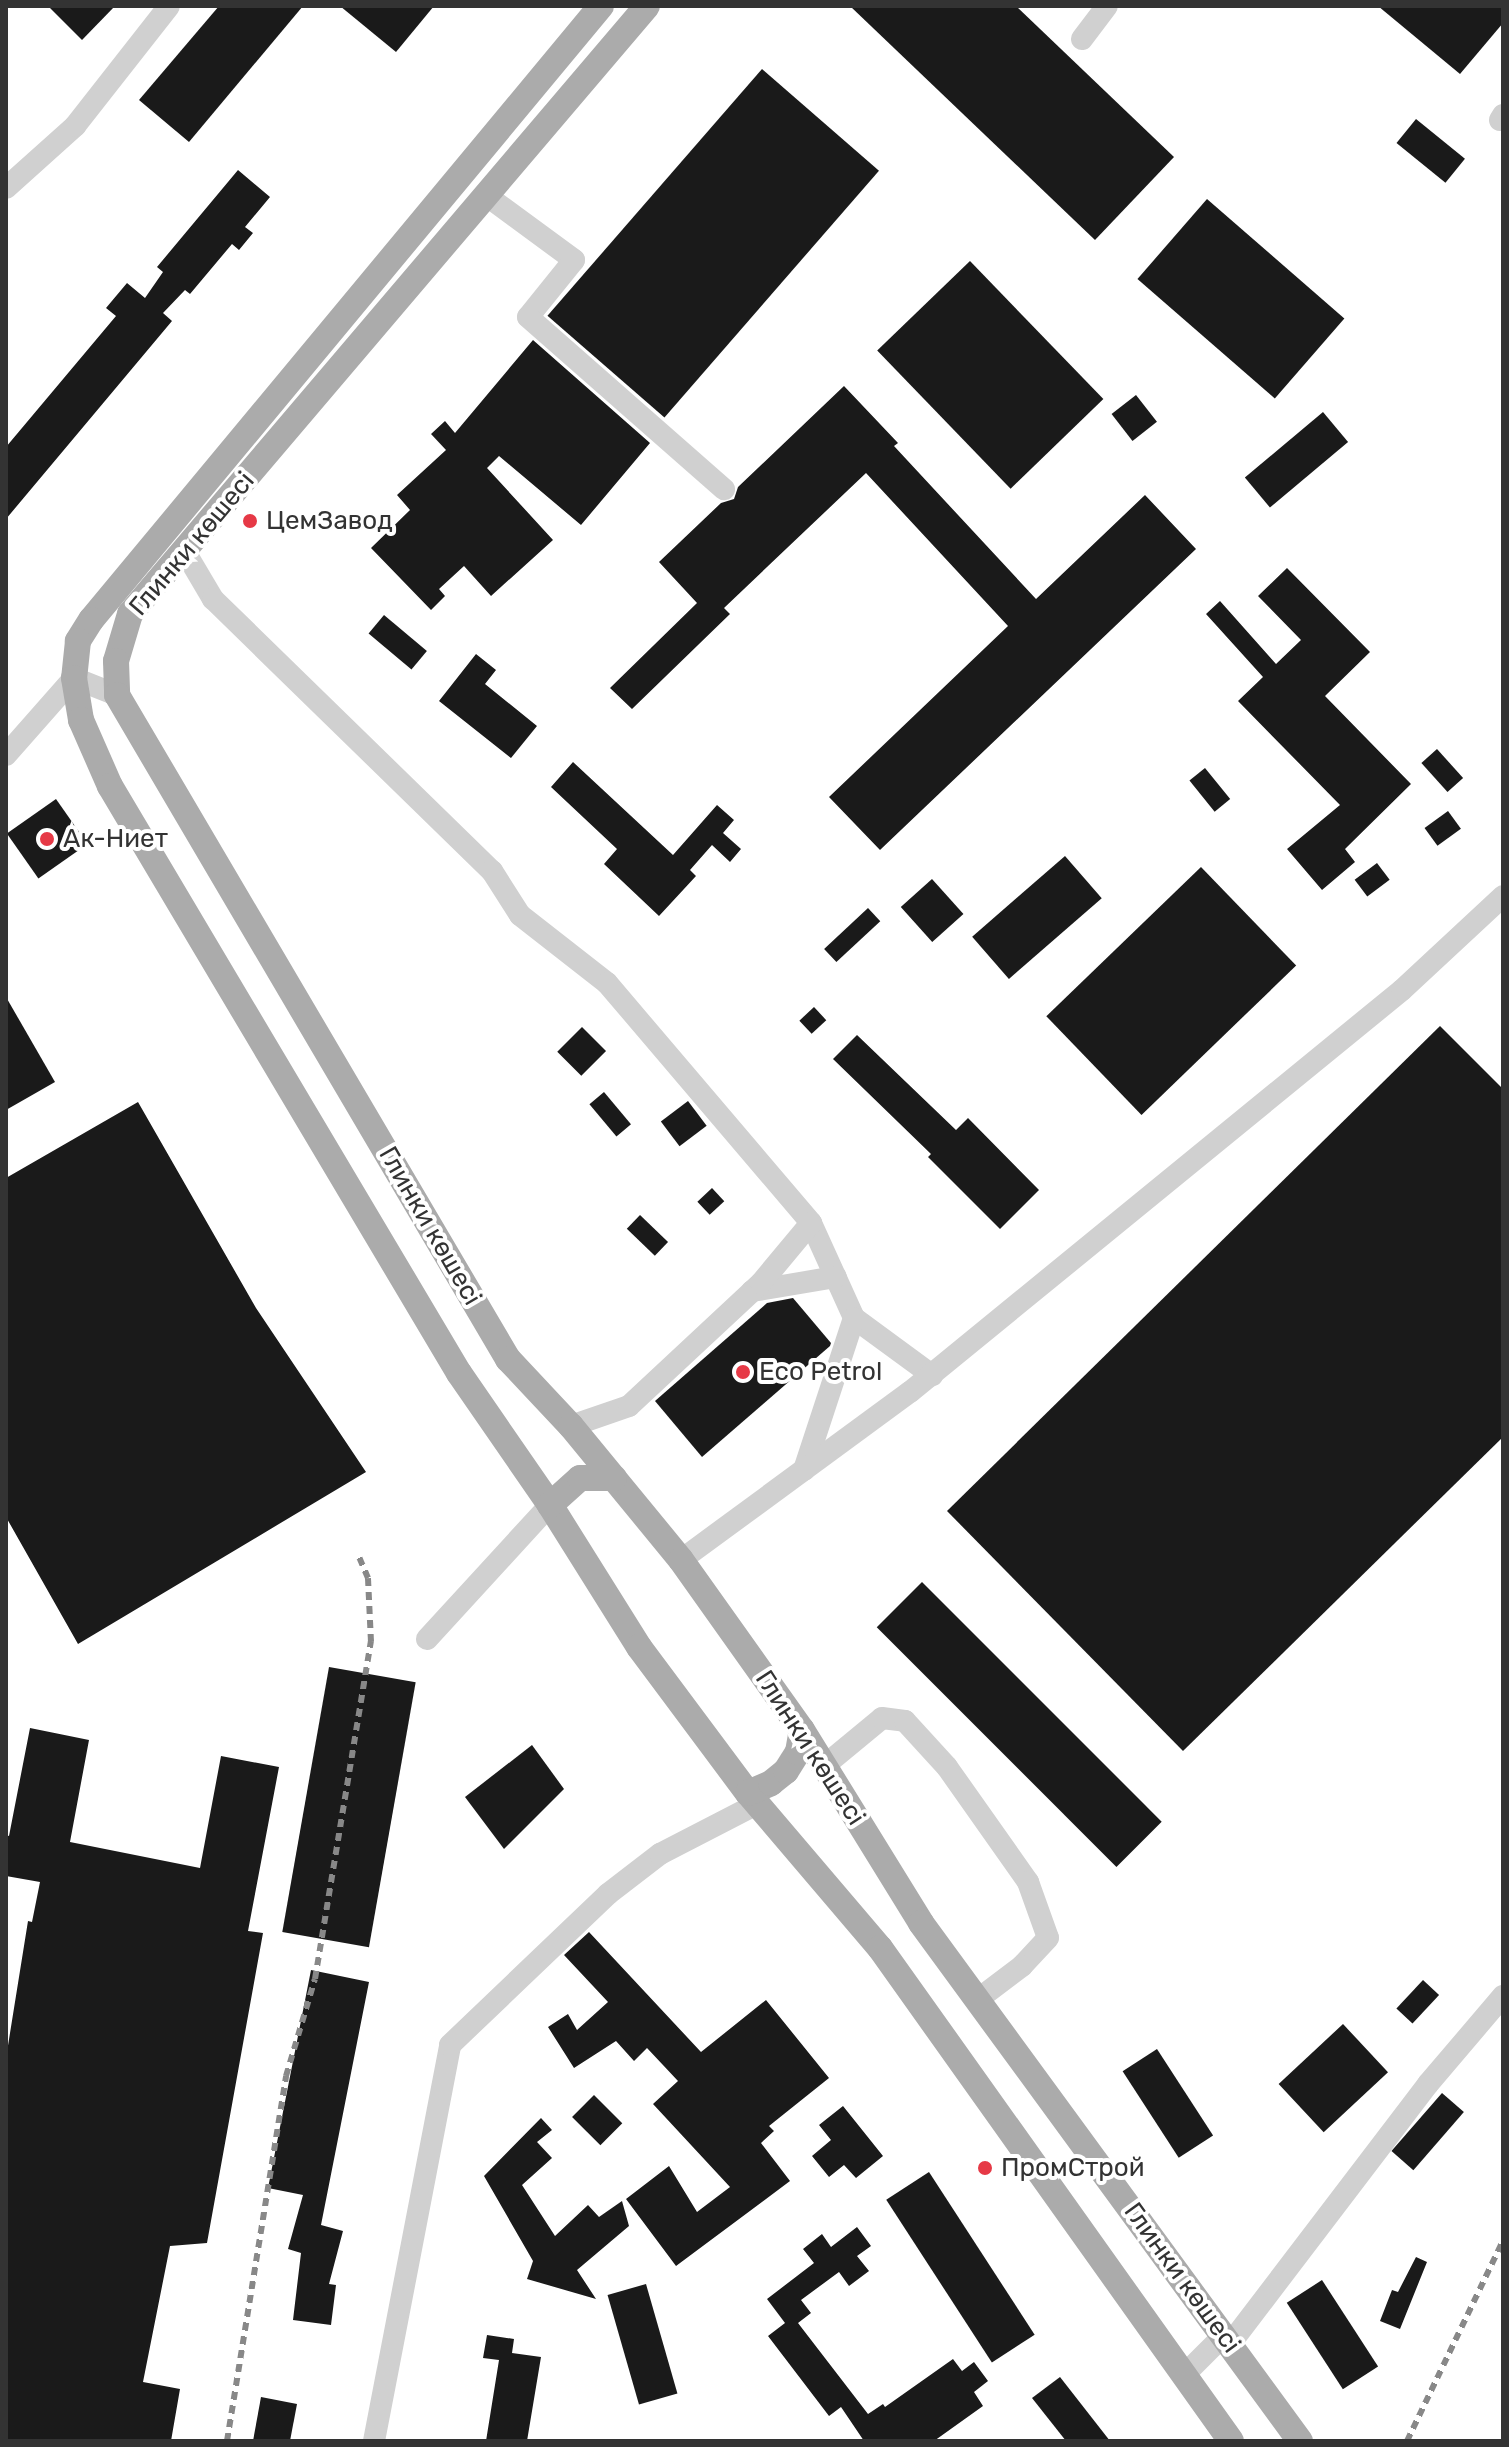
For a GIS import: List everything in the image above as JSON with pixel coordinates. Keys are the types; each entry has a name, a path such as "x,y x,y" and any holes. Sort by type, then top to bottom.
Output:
{"main road":[{"name":"Глинки көшесі","path":"601,6 91,620 78,641 74,678 81,720 110,786 459,1373 550,1505 639,1647 753,1798 880,1948 1231,2441"},
{"name":"Глинки көшесі","path":"647,6 130,614 116,661 117,695 508,1359 571,1426 681,1560 802,1730 921,1923 1300,2441"},
{"path":"550,1505 580,1478 614,1478"},
{"path":"753,1798 786,1771 798,1752 802,1730"}],"street":[{"path":"6,188 75,126 169,6"},
{"path":"1082,39 1107,6"},
{"path":"487,196 574,260 528,317 724,489"},
{"path":"184,550 213,599 492,871 520,915 607,983 811,1223 854,1318 932,1375"},
{"path":"6,755 74,678 117,695"},
{"path":"681,1560 932,1375 1402,990 1503,896"},
{"path":"571,1426 629,1406 752,1291 811,1223"},
{"path":"752,1291 836,1277"},
{"path":"804,1470 854,1318"},
{"path":"427,1639 550,1505"},
{"path":"824,1766 882,1718 905,1721 947,1767 1028,1882 1048,1938 1022,1966 977,2000"},
{"path":"374,2441 450,2045 629,1878 660,1854 753,1798"},
{"path":"1184,2375 1227,2339 1428,2084 1503,1996"}],"building":[{"path":"48,6 115,6 82,40"},
{"path":"219,6 303,6 189,142 139,100"},
{"path":"340,6 434,6 396,52"},
{"path":"850,6 1016,6 1174,157 1095,240"},
{"path":"1378,6 1503,6 1503,23 1460,74"},
{"path":"762,69 879,171 664,417 547,316"},
{"path":"1416,119 1465,159 1445,183 1396,143"},
{"path":"238,170 270,197 245,227 253,233 239,250 232,244 190,294 185,290 163,313 172,321 6,519 6,447 116,316 106,308 127,283 145,298 163,272 157,267"},
{"path":"1207,199 1344,318 1275,398 1137,279"},
{"path":"970,261 1103,399 1011,489 877,351"},
{"path":"533,340 650,443 581,525 499,456 487,468 553,540 491,596 464,566 439,589 445,596 431,610 371,548 410,510 397,495 446,450 431,434 445,421 455,433"},
{"path":"844,386 898,443 894,446 1036,599 1145,495 1196,549 880,850 829,797 1008,626 866,473 724,608 730,614 632,709 610,688 697,603 659,562 721,503 734,499 738,487"},
{"path":"1136,395 1157,422 1133,441 1112,414"},
{"path":"1323,412 1348,442 1270,507 1245,478"},
{"path":"1287,568 1370,652 1325,696 1411,784 1345,849 1355,862 1322,890 1287,849 1340,805 1238,701 1263,677 1206,614 1220,601 1276,664 1301,640 1258,596"},
{"path":"384,615 427,651 411,669 369,633"},
{"path":"476,654 496,670 485,684 537,726 511,758 439,701"},
{"path":"1437,749 1463,778 1447,792 1421,763"},
{"path":"573,762 673,855 717,805 734,820 723,833 741,849 730,862 712,845 690,870 696,876 659,916 604,864 617,849 551,787"},
{"path":"1205,768 1230,799 1215,812 1189,781"},
{"name":"Ак-Ниет","path":"56,799 88,844 38,878 7,833"},
{"path":"1448,811 1461,829 1437,846 1425,828"},
{"path":"1065,856 1102,898 1009,979 972,937"},
{"path":"1377,863 1390,880 1367,897 1355,880"},
{"path":"1201,867 1296,966 1142,1115 1046,1016"},
{"path":"932,879 963,914 932,942 901,907"},
{"path":"868,908 880,921 836,962 824,949"},
{"path":"6,997 55,1082 6,1110"},
{"path":"814,1007 826,1020 812,1034 799,1021"},
{"path":"1440,1026 1503,1089 1503,1437 1183,1751 947,1511"},
{"path":"582,1027 606,1051 581,1076 557,1052"},
{"path":"857,1035 956,1130 968,1118 1039,1190 1000,1229 928,1157 931,1154 833,1059"},
{"path":"604,1092 631,1124 616,1136 589,1104"},
{"path":"688,1101 707,1126 680,1146 661,1121"},
{"path":"138,1102 256,1308 366,1472 78,1644 6,1517 6,1178"},
{"path":"712,1188 724,1201 710,1215 697,1202"},
{"path":"640,1215 668,1242 655,1256 627,1229"},
{"name":"Eco Petrol","path":"793,1298 831,1343 830,1346 702,1457 655,1401 767,1303"},
{"path":"922,1582 1162,1822 1116,1867 877,1627"},
{"path":"329,1667 416,1682 369,1947 282,1932"},
{"path":"30,1728 89,1740 70,1842 200,1868 221,1756 279,1767 248,1931 263,1933 207,2243 170,2246 143,2382 180,2389 171,2441 6,2441 6,2058 28,1921 32,1922 40,1882 6,1876 6,1835 9,1836"},
{"path":"532,1745 564,1789 504,1849 465,1797"},
{"path":"589,1932 701,2052 766,2000 829,2078 769,2126 774,2131 761,2143 790,2181 676,2266 626,2199 669,2166 697,2212 730,2187 653,2104 678,2081 647,2048 634,2061 616,2041 574,2068 548,2027 568,2014 577,2030 608,2002 564,1955"},
{"path":"311,1970 369,1982 321,2225 343,2231 329,2284 336,2285 331,2325 293,2320 301,2253 288,2249 303,2195 268,2188"},
{"path":"1423,1980 1439,1995 1412,2024 1396,2009"},
{"path":"1343,2024 1388,2072 1324,2132 1279,2084"},
{"path":"1157,2049 1213,2135 1179,2158 1123,2071"},
{"path":"1442,2093 1464,2112 1413,2170 1391,2151"},
{"path":"594,2095 622,2123 600,2145 572,2117"},
{"path":"843,2106 883,2156 856,2178 844,2165 829,2177 812,2156 831,2140 819,2125"},
{"path":"541,2118 552,2130 537,2142 552,2158 522,2185 555,2236 588,2205 599,2217 622,2201 629,2226 577,2270 596,2299 527,2279 533,2261 484,2176"},
{"path":"929,2172 1035,2335 992,2362 886,2200"},
{"path":"857,2227 871,2246 857,2256 869,2271 849,2286 839,2272 801,2300 811,2313 798,2323 868,2414 883,2404 885,2407 953,2359 962,2371 974,2362 988,2381 974,2392 983,2406 934,2441 864,2441 841,2407 829,2416 768,2336 785,2323 767,2299 814,2263 803,2249 822,2234 831,2247"},
{"path":"1416,2257 1427,2262 1400,2329 1380,2321 1392,2290 1398,2292"},
{"path":"1322,2280 1378,2366 1343,2389 1287,2303"},
{"path":"646,2284 677,2394 639,2405 608,2295"},
{"path":"487,2335 514,2339 512,2353 541,2357 527,2441 486,2441 499,2360 483,2358"},
{"path":"1060,2377 1110,2441 1066,2441 1032,2398"},
{"path":"261,2397 297,2404 290,2441 253,2441"}],"railway":[{"path":"227,2441 286,2076 315,1979 371,1642 368,1578 359,1557"},
{"path":"1407,2441 1503,2241"}],"place":[{"name":"ЦемЗавод","path":"250,521"},
{"name":"Ак-Ниет","path":"47,839"},
{"name":"Eco Petrol","path":"743,1372"},
{"name":"ПромСтрой","path":"985,2168"}]}
